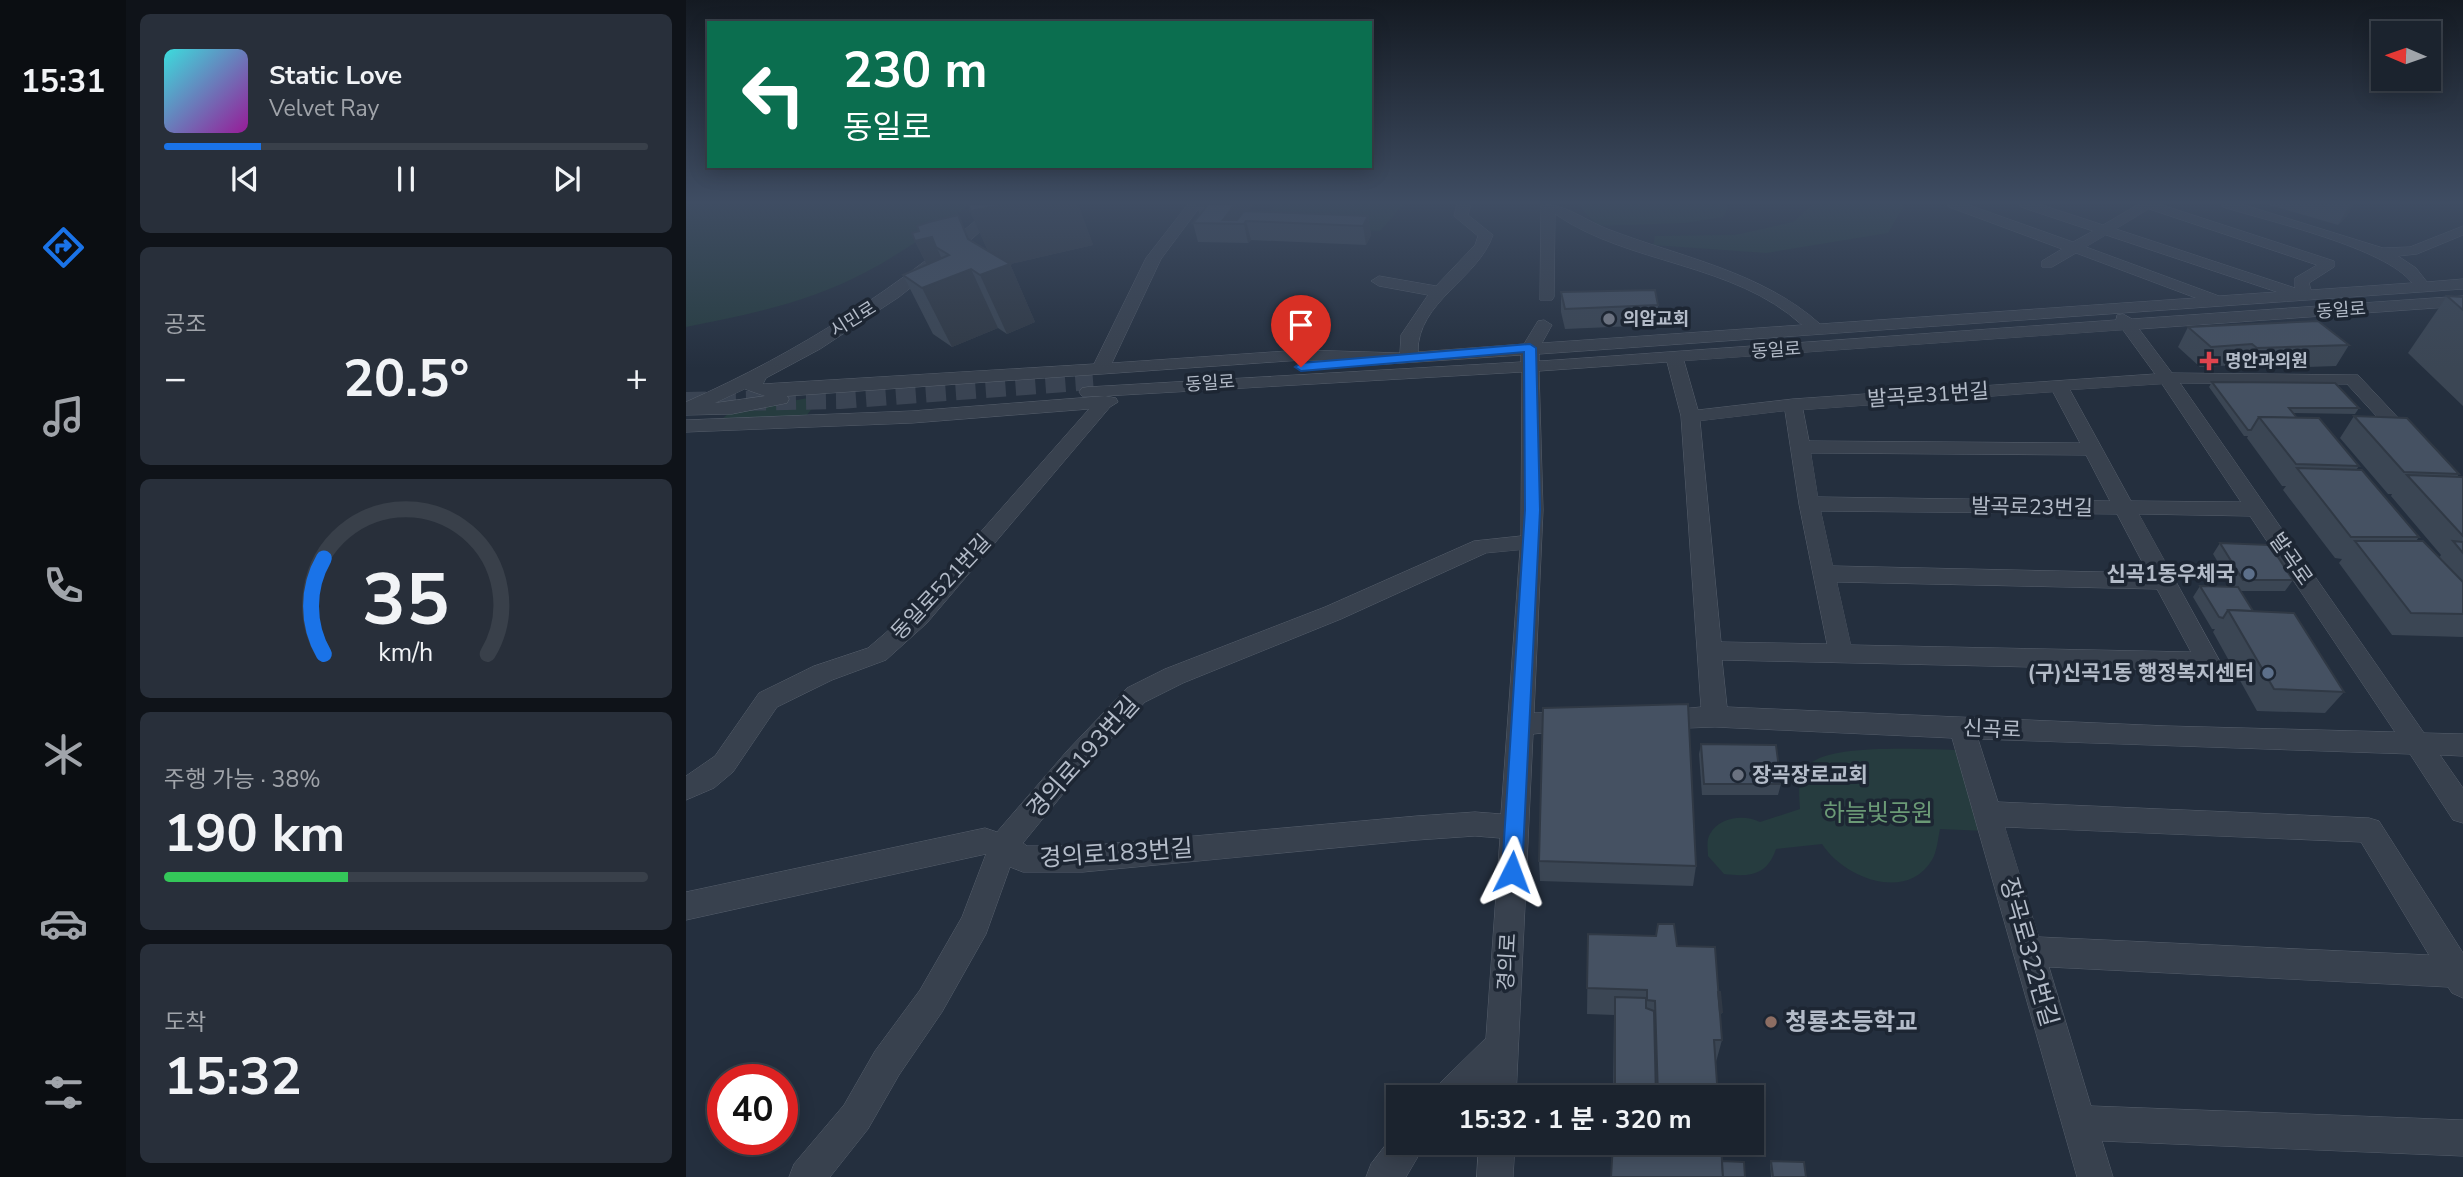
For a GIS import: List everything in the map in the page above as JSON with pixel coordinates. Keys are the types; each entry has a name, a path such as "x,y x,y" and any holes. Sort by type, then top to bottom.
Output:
{"street":[{"name":"시민로","path":"687,409 873,296 923,259"},
{"name":"시민로","path":"687,409 779,362 918,278 940,259"},
{"name":"동일로521번길","path":"686,788 704,780 724,764 768,700 823,673 877,654 919,617 1097,386 1154,259"},
{"path":"1408,365 1409,335 1440,292 1470,259"},
{"path":"1546,297 1548,259"},
{"path":"1673,259 1761,292 1794,308 1817,330"},
{"path":"2047,264 2056,259"},
{"path":"2104,259 2222,302"},
{"path":"2193,259 2305,296"},
{"path":"2332,259 2342,262"},
{"path":"2305,296 2301,281 2342,262 2356,259"},
{"path":"2392,259 2411,271 2423,288"},
{"path":"1379,281 1440,292"},
{"name":"동일로","path":"1531,357 1674,356 2122,318 2222,302 2463,284"},
{"name":"동일로","path":"1408,365 1531,357 1817,330 2463,301"},
{"name":"발곡로","path":"2122,318 2167,377 2463,811"},
{"path":"1531,357 1544,325"},
{"path":"687,409 838,421 1302,355 1408,365"},
{"path":"1674,356 1690,416 1715,717"},
{"name":"경의로","path":"1500,1085 1531,541 1531,357"},
{"path":"779,362 755,378 753,387 766,391 863,384 1301,388 1408,365"},
{"name":"발곡로31번길","path":"1690,416 1793,405 2167,377 2352,379 2417,448"},
{"path":"838,421 819,416 820,405 840,391 863,384"},
{"path":"1710,651 2208,662 2058,386"},
{"path":"687,409 732,408 837,387"},
{"path":"1793,405 1809,505 1840,654"},
{"path":"1800,447 2092,449"},
{"name":"발곡로23번길","path":"1809,505 2255,509"},
{"name":"경의로193번길","path":"807,1177 856,1117 887,1063 931,1001 975,924 1003,846 1076,759 1136,695 1174,676 1334,613 1482,546 1531,541"},
{"path":"1825,574 2164,581"},
{"name":"신곡로","path":"1632,720 1715,717 2463,745"},
{"path":"1521,724 1604,721"},
{"name":"장곡로322번길","path":"1962,728 2095,1177"},
{"path":"1987,814 2369,830 2460,977"},
{"name":"경의로183번길","path":"686,906 985,841 1003,846 1023,859 1083,859 1417,828 1475,824 1514,827"},
{"path":"2028,951 2460,977"},
{"path":"1462,1085 1502,1045"},
{"path":"2079,1123 2463,1138"},
{"path":"1384,1177 1400,1155"},
{"path":"1495,1177 1496,1155"}],"green space":[{"path":"686,259 890,259 823,292 732,318 686,327"},
{"path":"823,395 806,416 723,418 729,413"},
{"name":"하늘빛공원","path":"1879,749 1961,750 1985,831 1940,829 1932,860 1921,873 1907,880 1891,883 1859,875 1832,856 1822,844 1776,849 1768,865 1749,875 1724,874 1708,856 1709,836 1719,824 1740,818 1760,822 1800,809 1799,787 1802,777 1807,767 1817,759 1834,754"}],"building":[{"path":"940,259 1001,259 1010,264 980,275 971,269 922,288 903,275"},
{"path":"1655,290 1658,305 1565,309 1561,292"},
{"path":"2447,296 2463,297 2463,310"},
{"path":"2318,321 2349,345 2257,348 2252,344 2211,347 2188,327"},
{"path":"2212,382 2335,383 2359,408 2289,408 2297,418 2259,417 2251,430 2248,430"},
{"path":"2354,416 2407,418 2459,474 2404,472"},
{"path":"2259,417 2319,418 2359,466 2296,464"},
{"path":"2297,468 2362,470 2419,537 2351,537"},
{"path":"2407,475 2463,478 2463,536"},
{"path":"2355,541 2423,541 2463,582 2463,614 2411,613"},
{"path":"2453,541 2463,542 2463,553"},
{"path":"2220,543 2270,545 2293,580 2243,580"},
{"path":"2200,586 2238,587 2253,611 2228,610 2223,618 2219,617"},
{"path":"2228,610 2294,613 2344,692 2274,689"},
{"path":"1688,704 1696,866 1539,861 1543,708"},
{"name":"장곡장로교회","path":"1701,744 1776,745 1781,784 1704,784"},
{"path":"1658,924 1674,924 1677,946 1715,947 1722,1040 1714,1040 1717,1085 1658,1085 1655,1001 1647,1000 1647,990 1587,988 1588,934 1656,936"},
{"path":"1720,992 1722,1012 1720,1012"},
{"path":"1615,997 1646,998 1646,1008 1654,1011 1656,1085 1615,1085"},
{"path":"1612,1155 1722,1155 1723,1177 1611,1177"},
{"path":"1722,1161 1744,1162 1745,1177 1723,1177"},
{"path":"1771,1161 1804,1162 1806,1177 1773,1177"}],"tunnel":[{"path":"686,402 840,399 1093,380"}],"place":[{"name":"의암교회","path":"1609,319"},
{"name":"명안과의원","path":"2209,361"},
{"name":"신곡1동우체국","path":"2249,574"},
{"name":"(구)신곡1동 행정복지센터","path":"2268,673"},
{"name":"장곡장로교회","path":"1738,775"},
{"name":"청룡초등학교","path":"1771,1022"}],"route":[{"path":"1301,367 1530,348 1532,510 1512,872"}]}
